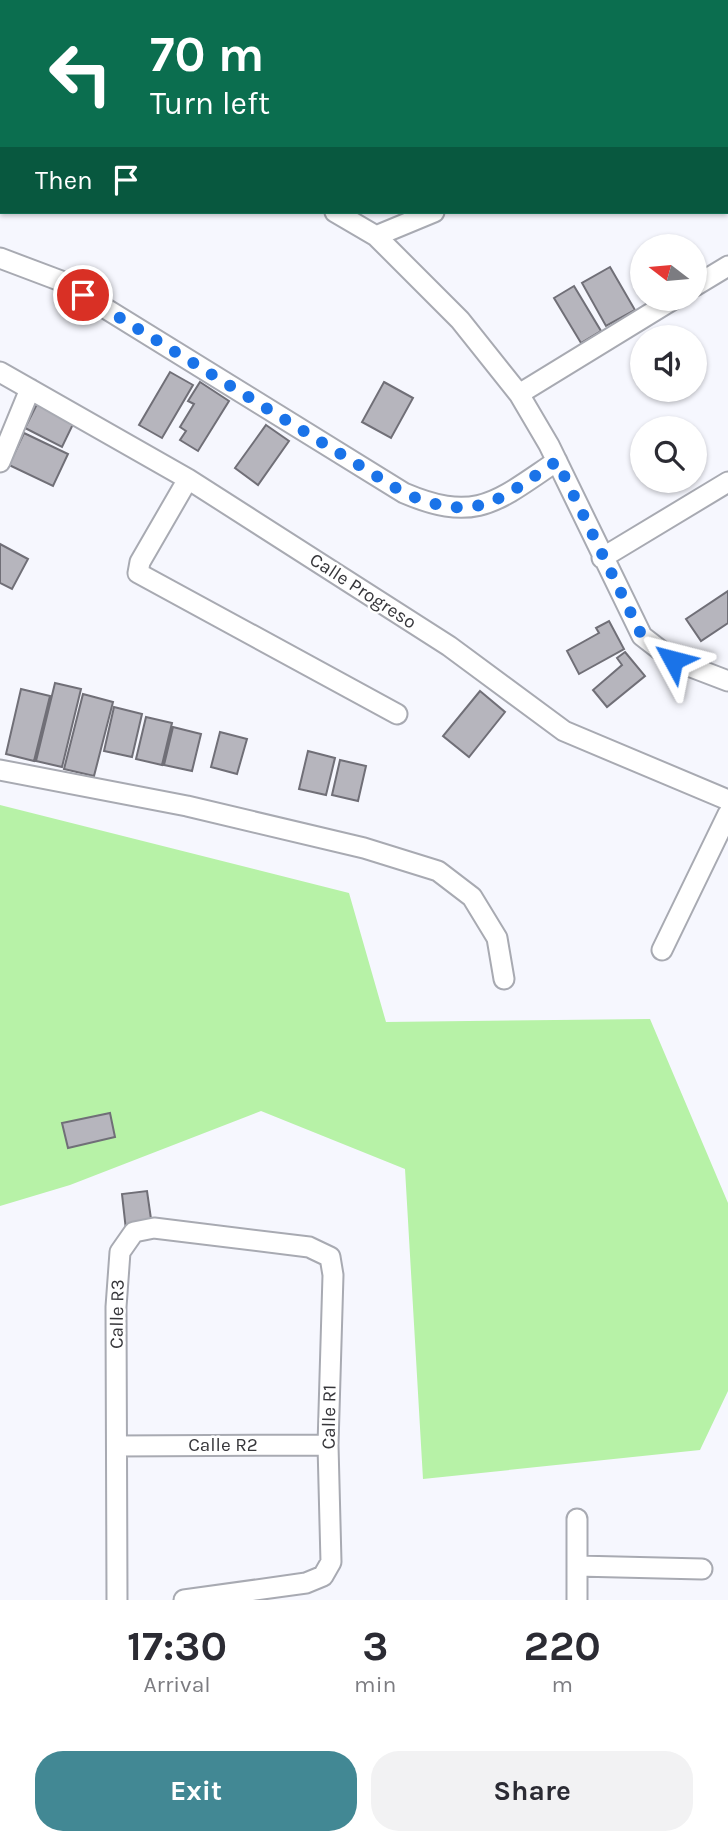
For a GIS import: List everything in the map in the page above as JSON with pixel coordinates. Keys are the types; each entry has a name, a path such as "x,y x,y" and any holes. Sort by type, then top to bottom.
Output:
{"street":[{"path":"338,214 376,236 460,320 519,394 557,461 642,636 673,660 728,681"},
{"path":"376,236 429,214"},
{"path":"0,258 61,281 404,493 437,507 467,509 499,500 557,461"},
{"path":"707,279 728,266"},
{"path":"519,394 653,312"},
{"name":"Calle Progreso","path":"0,372 188,479 449,646 564,731 728,800"},
{"path":"0,462 30,389"},
{"path":"188,479 139,562 138,573 397,714"},
{"path":"602,558 728,482"},
{"path":"0,770 187,806 364,848 438,871 472,897 497,938 504,979"},
{"path":"662,950 728,814"},
{"name":"Calle R3","path":"117,1600 116,1307 120,1252 134,1232 154,1228 309,1247 330,1257"},
{"name":"Calle R1","path":"184,1600 306,1583 323,1576 331,1562 328,1445 333,1275 330,1257"},
{"name":"Calle R2","path":"117,1446 328,1445"},
{"path":"577,1519 577,1600"},
{"path":"577,1566 702,1569"}],"green space":[{"path":"0,805 349,893 386,1022 650,1019 728,1203 728,1391 700,1450 423,1479 405,1169 261,1111 70,1185 0,1206"}],"building":[{"path":"610,267 630,301 631,312 606,326 582,283"},
{"path":"574,286 601,331 581,343 554,298"},
{"path":"170,372 193,385 162,438 139,425"},
{"path":"200,382 229,401 198,451 180,440 186,431 180,427 194,404 188,401"},
{"path":"384,382 413,398 391,438 362,422"},
{"path":"39,400 76,418 62,447 25,428"},
{"path":"266,425 289,441 258,485 235,468"},
{"path":"24,433 68,454 53,486 9,465"},
{"path":"0,544 28,559 12,589 0,583"},
{"path":"728,591 728,623 701,641 686,619"},
{"path":"609,621 624,649 579,674 567,651 599,633 596,628"},
{"path":"625,652 645,676 607,707 593,690 622,665 617,658"},
{"path":"55,683 81,689 62,767 36,761"},
{"path":"21,689 50,696 34,761 6,754"},
{"path":"480,691 505,712 469,757 443,736"},
{"path":"83,694 113,702 94,776 64,769"},
{"path":"114,707 142,714 132,757 104,751"},
{"path":"146,717 172,723 162,765 136,759"},
{"path":"173,727 201,734 192,771 164,765"},
{"path":"220,732 247,739 237,774 211,767"},
{"path":"308,751 335,758 326,795 299,789"},
{"path":"340,760 366,766 358,801 332,795"},
{"path":"110,1113 115,1137 68,1148 62,1123"},
{"path":"147,1191 152,1226 126,1230 122,1194"}],"route":[{"path":"83,295 404,493 437,507 467,509 499,500 557,461 623,603 642,636 673,660"}]}
